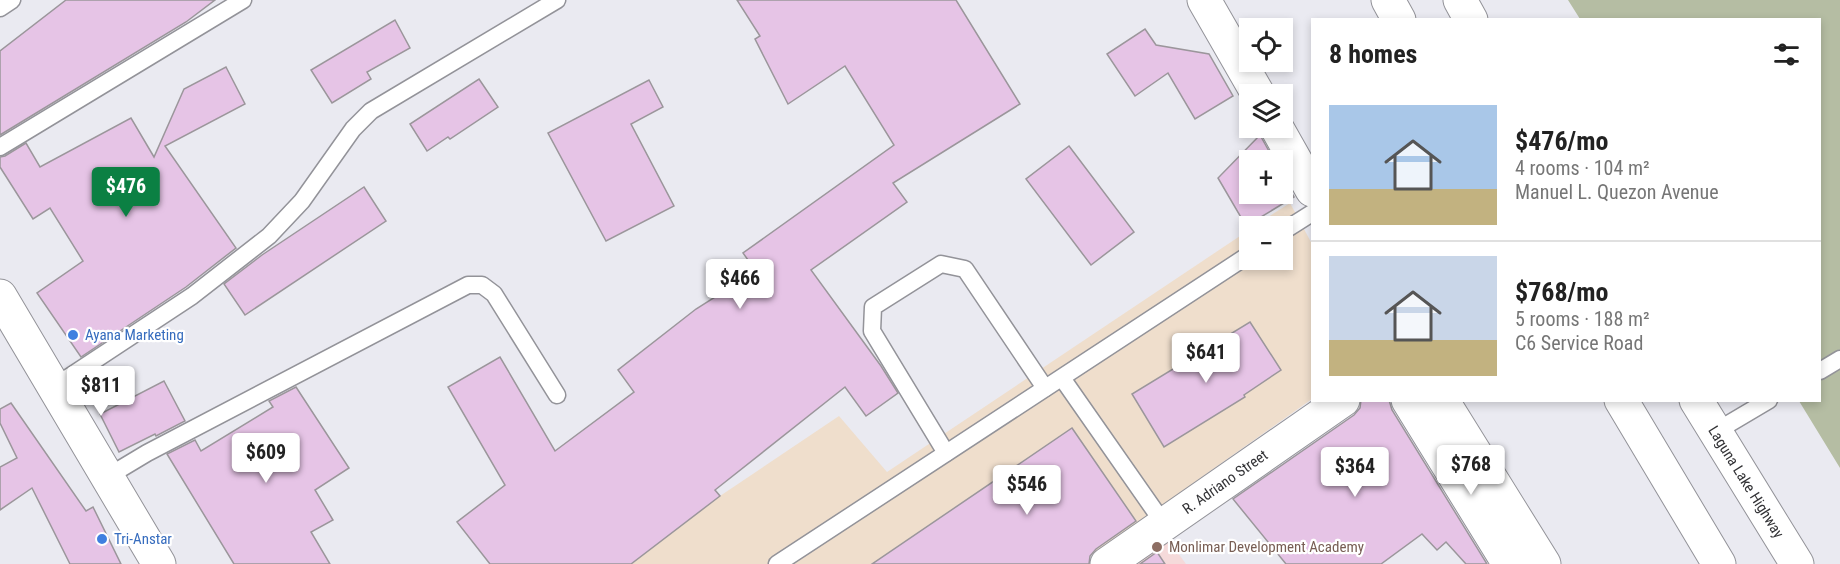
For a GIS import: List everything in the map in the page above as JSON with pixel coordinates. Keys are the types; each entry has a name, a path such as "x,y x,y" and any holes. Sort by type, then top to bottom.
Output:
{"street":[{"path":"1204,0 1252,84"},
{"path":"1388,0 1398,18"},
{"path":"1460,0 1470,18"},
{"path":"1283,138 1311,188"},
{"path":"0,296 159,564"},
{"name":"R. Adriano Street","path":"1107,564 1340,402"},
{"path":"1409,402 1509,564"},
{"path":"1443,402 1544,564"},
{"path":"1622,402 1719,564"},
{"name":"Laguna Lake Highway","path":"1697,402 1797,564"}],"lane":[{"path":"0,8 12,0"},
{"path":"0,147 243,0"},
{"path":"54,387 192,296 269,236 302,201 353,129 371,111 557,0"},
{"path":"1293,225 1311,214"},
{"path":"777,564 1239,261"},
{"path":"946,453 872,331 873,307 941,264 965,269 1045,388"},
{"path":"107,477 147,453 468,285 482,285 494,294 557,395"},
{"path":"1821,370 1840,359"},
{"path":"1062,378 1164,524"},
{"path":"1715,432 1766,402"}],"shaded area":[{"path":"1291,204 1311,242 1311,400 1079,564 629,564 720,496 839,416 887,472 1239,237 1239,270 1293,270 1293,216 1270,216"},
{"name":"Monlimar Development Academy","path":"1162,531 1186,564 1117,564"}],"green space":[{"path":"1568,0 1840,0 1840,468 1800,402 1821,402 1821,18 1579,18"}],"building":[{"path":"66,0 215,0 186,22 0,135 0,51"},
{"path":"737,0 956,0 1020,104 893,183 907,202 811,270 898,393 866,416 845,387 715,490 720,496 631,564 490,564 457,522 505,485 448,387 500,357 555,451 634,392 618,370 696,309 756,271 743,253 894,145 845,66 788,104 755,39 760,36"},
{"path":"395,20 410,48 367,72 371,79 332,103 311,70"},
{"path":"1145,29 1156,45 1209,54 1233,96 1195,119 1168,73 1135,96 1107,54"},
{"path":"226,67 245,104 165,146 236,248 186,287 81,357 37,293 83,261 50,208 33,219 0,167 0,157 26,143 40,167 131,118 154,157 184,89"},
{"path":"479,79 498,107 450,139 448,137 427,151 410,124"},
{"path":"649,80 663,107 631,124 674,206 606,241 548,133"},
{"path":"1257,138 1262,138 1268,150 1245,150"},
{"path":"1069,146 1134,232 1091,265 1026,179"},
{"path":"1239,156 1239,204 1282,204 1263,216 1240,216 1218,178"},
{"path":"364,187 386,221 245,315 224,284 262,255"},
{"path":"1250,322 1281,370 1244,395 1245,397 1164,447 1132,394"},
{"path":"164,381 185,421 119,452 100,414"},
{"path":"296,387 349,468 315,490 333,520 311,532 330,564 234,564 167,454 195,440 201,451 273,407 269,401"},
{"path":"1361,402 1390,402 1392,410 1487,564 1466,564 1446,542 1437,550 1422,534 1381,564 1286,564 1233,499 1354,415 1360,408"},
{"path":"11,403 86,511 93,507 121,564 70,564 32,488 0,510 0,467 17,458 0,423 0,409"},
{"path":"1072,428 1136,521 1096,549 1090,556 1089,564 872,564"},
{"path":"1157,552 1165,564 1140,564"}],"place":[{"name":"Ayana Marketing","path":"73,335"},
{"name":"Tri-Anstar","path":"102,539"},
{"name":"Monlimar Development Academy","path":"1157,547"}]}
